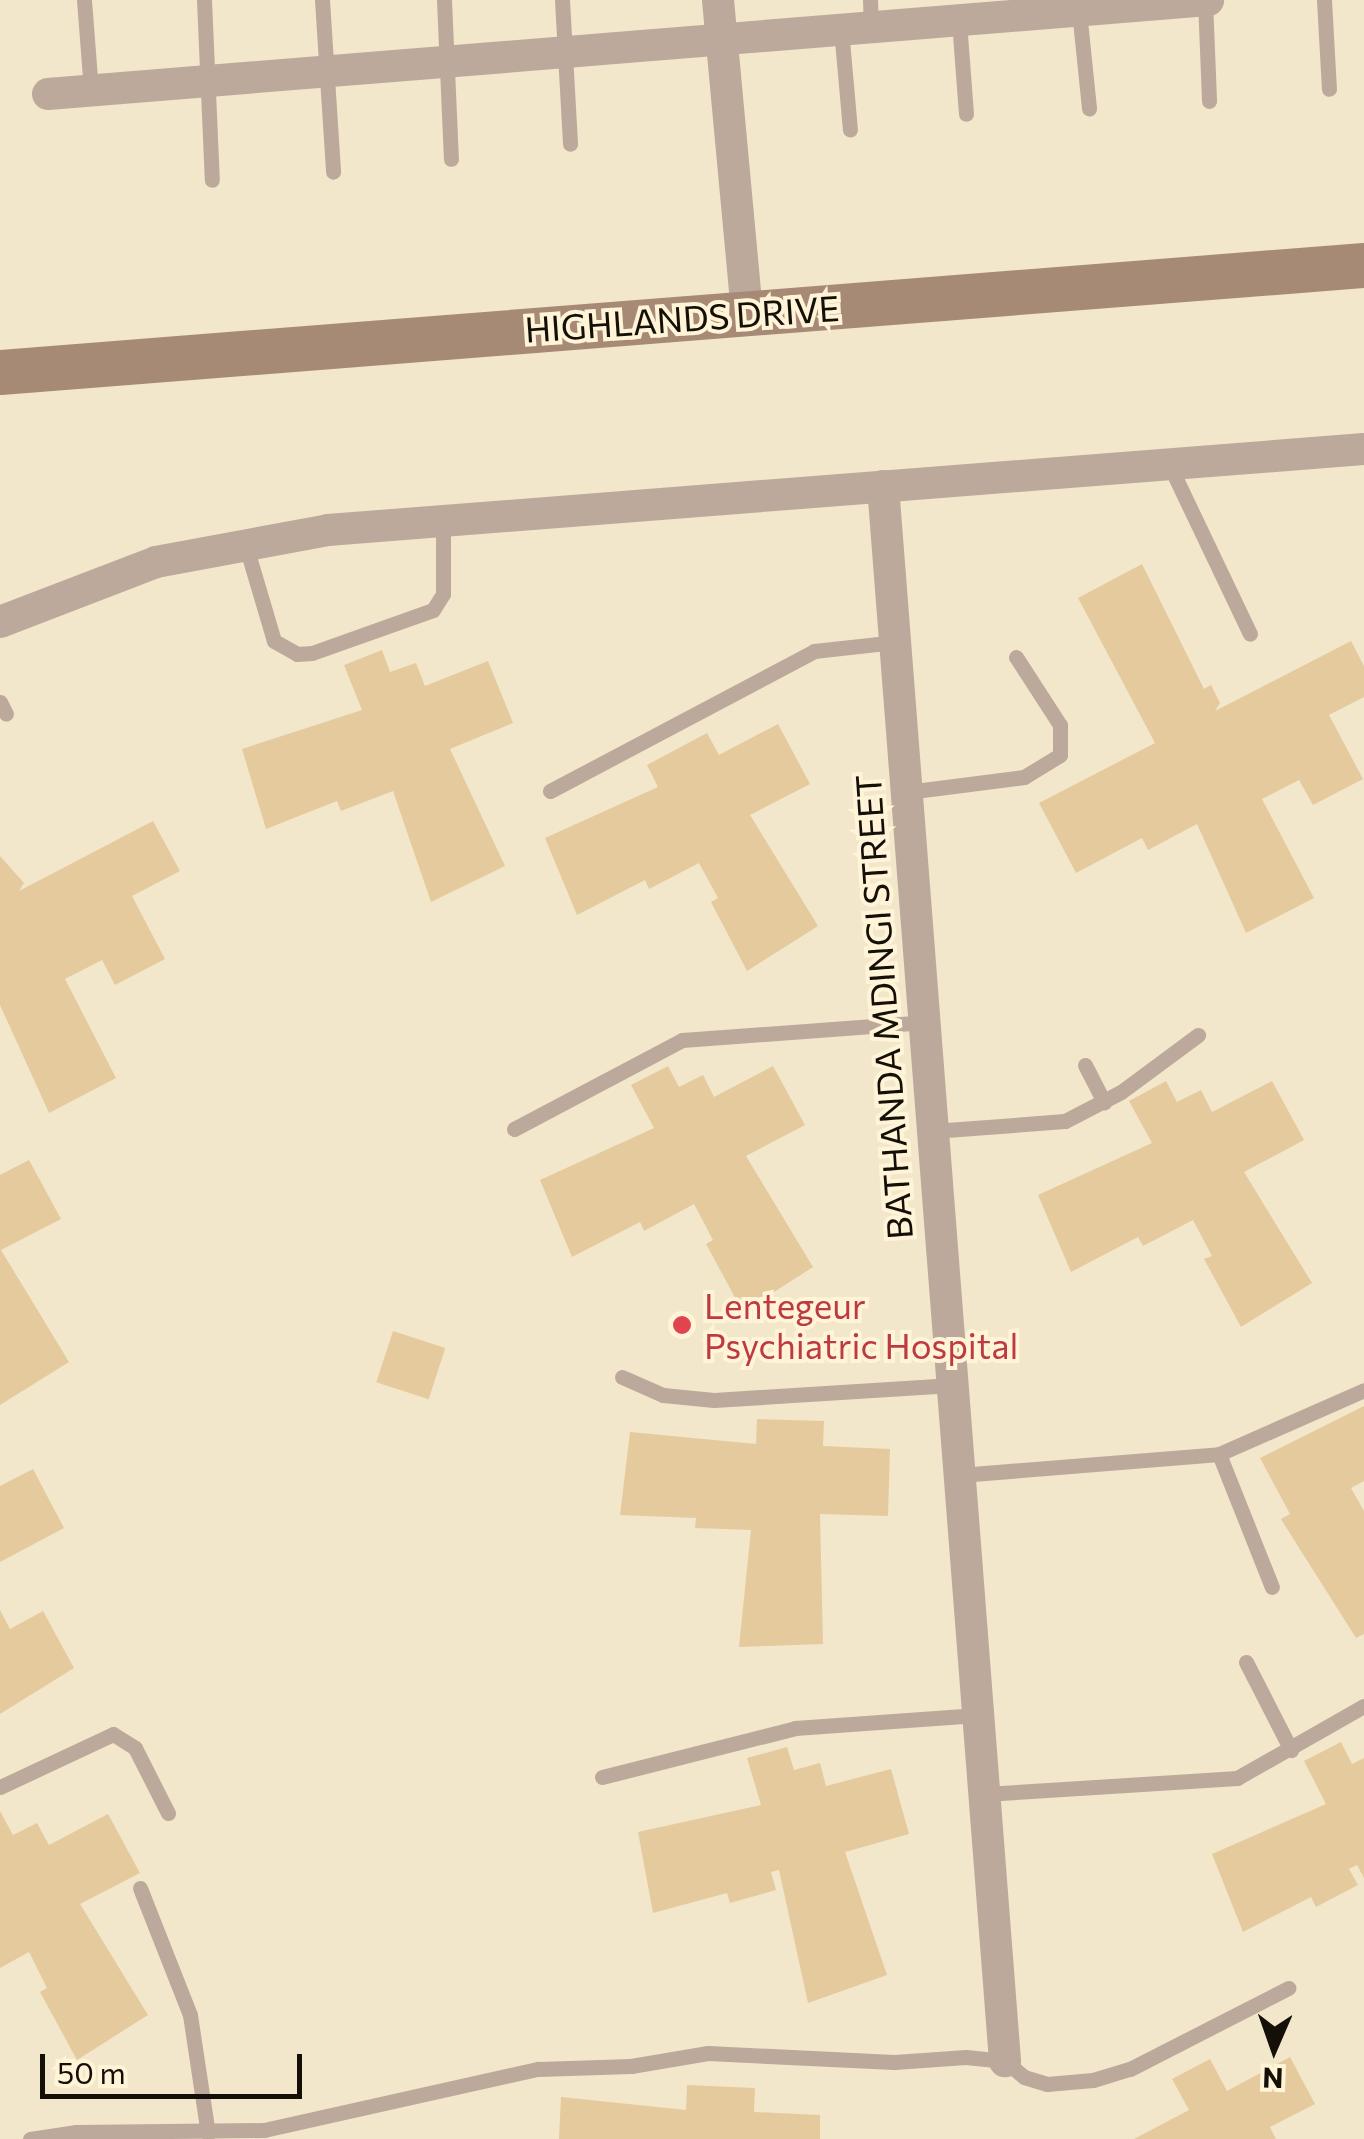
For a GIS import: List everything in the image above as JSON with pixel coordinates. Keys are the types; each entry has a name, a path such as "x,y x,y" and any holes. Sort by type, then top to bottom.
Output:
{"main road":[{"name":"HIGHLANDS DRIVE","path":"0,372 1364,266"}],"street":[{"path":"718,0 748,313"},
{"path":"48,94 565,53 723,38 861,18 959,21 993,8 1079,11 1114,4 1206,0"},
{"path":"0,622 156,562 245,543 443,521 1364,449"},
{"name":"BATHANDA MDINGI STREET","path":"883,486 1005,2061"}],"lane":[{"path":"84,0 92,90"},
{"path":"204,0 212,180"},
{"path":"322,0 333,172"},
{"path":"444,0 452,159"},
{"path":"562,0 570,144"},
{"path":"1206,0 1209,101"},
{"path":"1324,0 1329,89"},
{"path":"1079,11 1088,108"},
{"path":"850,130 861,18"},
{"path":"959,21 966,114"},
{"path":"1169,464 1250,634"},
{"path":"245,543 274,642 284,650 312,653 433,610 445,574 443,521"},
{"path":"550,791 814,651 895,642"},
{"path":"907,792 1024,777 1060,755 1060,725 1016,657"},
{"path":"514,1129 682,1040 925,1022"},
{"path":"933,1131 1038,1126 1104,1102 1198,1034"},
{"path":"1084,1066 1104,1102"},
{"path":"622,1377 663,1395 714,1400 952,1385"},
{"path":"960,1476 1219,1454 1364,1390"},
{"path":"1219,1454 1272,1587"},
{"path":"1246,1662 1291,1750"},
{"path":"984,1794 1224,1780 1291,1750 1364,1706"},
{"path":"602,1777 795,1728 978,1714"},
{"path":"0,1787 113,1734 134,1748 168,1814"},
{"path":"140,1888 190,2016 208,2134"},
{"path":"30,2139 76,2132 208,2134 342,2116 538,2069 631,2066 708,2053 1005,2061 1036,2082 1093,2080 1130,2069 1288,1988"}],"building":[{"path":"1142,564 1204,689 1211,685 1220,703 1215,711 1351,641 1364,666 1364,697 1329,715 1363,779 1313,805 1299,780 1262,799 1314,898 1246,933 1197,824 1148,850 1142,838 1076,873 1039,803 1155,743 1078,598"},
{"path":"382,650 390,672 416,663 425,686 488,661 513,723 450,749 505,866 431,902 393,791 341,811 337,801 266,829 242,749 362,710 344,665"},
{"path":"778,724 810,784 750,815 818,926 747,971 711,902 718,898 699,863 649,889 645,880 577,915 545,838 658,787 647,765 707,733 719,755"},
{"path":"153,821 180,871 132,896 165,959 115,985 102,960 65,979 116,1078 49,1113 0,1005 0,856 24,883 19,891"},
{"path":"668,1066 679,1087 703,1075 714,1097 773,1066 805,1125 746,1156 813,1267 743,1312 706,1244 713,1240 694,1204 644,1231 640,1222 572,1257 540,1180 654,1128 631,1085"},
{"path":"1166,1081 1177,1102 1201,1090 1212,1112 1272,1081 1304,1140 1244,1172 1312,1283 1241,1327 1204,1259 1212,1256 1193,1220 1143,1246 1138,1237 1071,1272 1038,1195 1152,1143 1129,1101"},
{"path":"29,1160 61,1219 1,1250 69,1362 0,1405 0,1175"},
{"path":"393,1331 445,1348 429,1399 376,1382"},
{"path":"1364,1406 1364,1481 1351,1488 1364,1511 1364,1634 1356,1638 1281,1519 1290,1514 1260,1458"},
{"path":"757,1419 824,1421 823,1446 890,1449 888,1516 820,1514 823,1644 739,1647 751,1530 695,1528 696,1518 620,1515 630,1432 756,1444"},
{"path":"33,1469 64,1528 0,1562 0,1486"},
{"path":"0,1610 10,1629 43,1611 74,1668 0,1714"},
{"path":"1341,1742 1352,1764 1364,1758 1364,1878 1357,1865 1349,1869 1358,1885 1316,1907 1311,1897 1243,1932 1212,1854 1326,1804 1304,1761"},
{"path":"787,1747 794,1770 820,1763 826,1786 891,1769 909,1834 845,1852 887,1975 808,2003 779,1870 771,1872 776,1890 730,1903 727,1893 653,1913 638,1832 761,1805 747,1758"},
{"path":"0,1811 13,1835 37,1823 49,1845 108,1814 140,1873 80,1904 148,2015 77,2060 40,1992 47,1988 29,1952 0,1968"},
{"path":"1290,2057 1315,2104 1270,2127 1276,2139 1134,2139 1189,2110 1172,2079 1210,2059 1227,2091"},
{"path":"687,2085 755,2088 754,2112 820,2115 820,2139 559,2139 561,2097 686,2110"}],"place":[{"name":"Lentegeur Psychiatric Hospital","path":"682,1325"}]}
